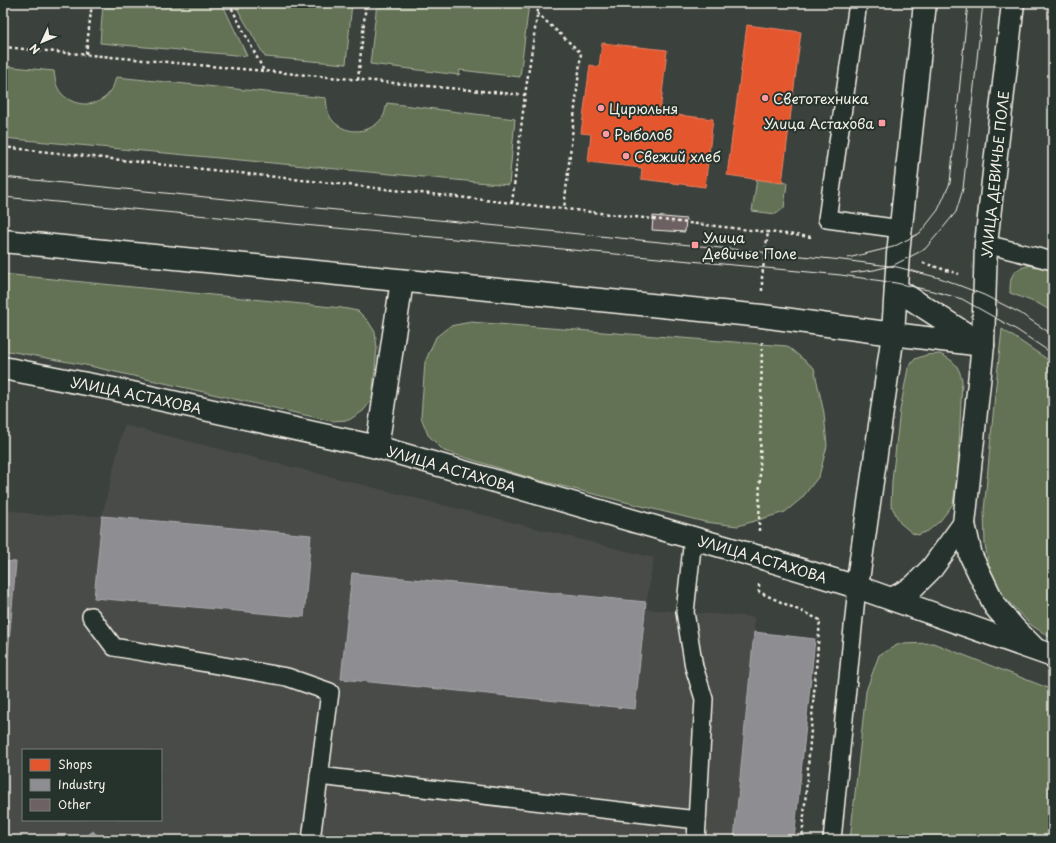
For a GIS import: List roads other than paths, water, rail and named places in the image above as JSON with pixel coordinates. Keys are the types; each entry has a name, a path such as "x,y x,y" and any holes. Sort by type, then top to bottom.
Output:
{"main road":[{"path":"857,587 893,334 897,263 925,3"},
{"name":"УЛИЦА ДЕВИЧЬЕ ПОЛЕ","path":"964,524 982,344 986,244 1013,3"},
{"path":"3,241 762,316 893,334 982,344"},
{"path":"377,448 402,281"},
{"path":"896,288 982,344"},
{"name":"УЛИЦА АСТАХОВА","path":"3,368 118,390 377,448 693,538 857,587 1044,653"},
{"path":"892,599 912,588 932,568 964,524"},
{"path":"964,524 971,556 995,606 1013,627 1044,653"}],"lane":[{"path":"858,3 827,219 901,229"},
{"path":"986,244 1053,261"},
{"path":"693,538 685,612 694,667 704,699 696,840"},
{"path":"832,840 857,587"},
{"path":"91,616 114,647 287,677 330,692 311,840"},
{"path":"319,776 697,820"}],"tram line":[{"path":"848,258 893,247 920,233 938,210 950,183 968,3"},
{"path":"851,273 874,270 894,265 925,249 956,212 963,189 983,3"},
{"path":"3,177 842,260 897,267 940,278 984,295 1020,313 1053,335"},
{"path":"3,197 841,275 896,283 962,299 1017,330 1053,354"}],"place":[{"name":"Светотехника","path":"765,98"},
{"name":"Цирюльня","path":"601,108"},
{"name":"Улица Астахова","path":"882,123"},
{"name":"Рыболов","path":"606,134"},
{"name":"Свежий хлеб","path":"626,156"},
{"name":"Улица Девичье Поле","path":"695,245"}]}
